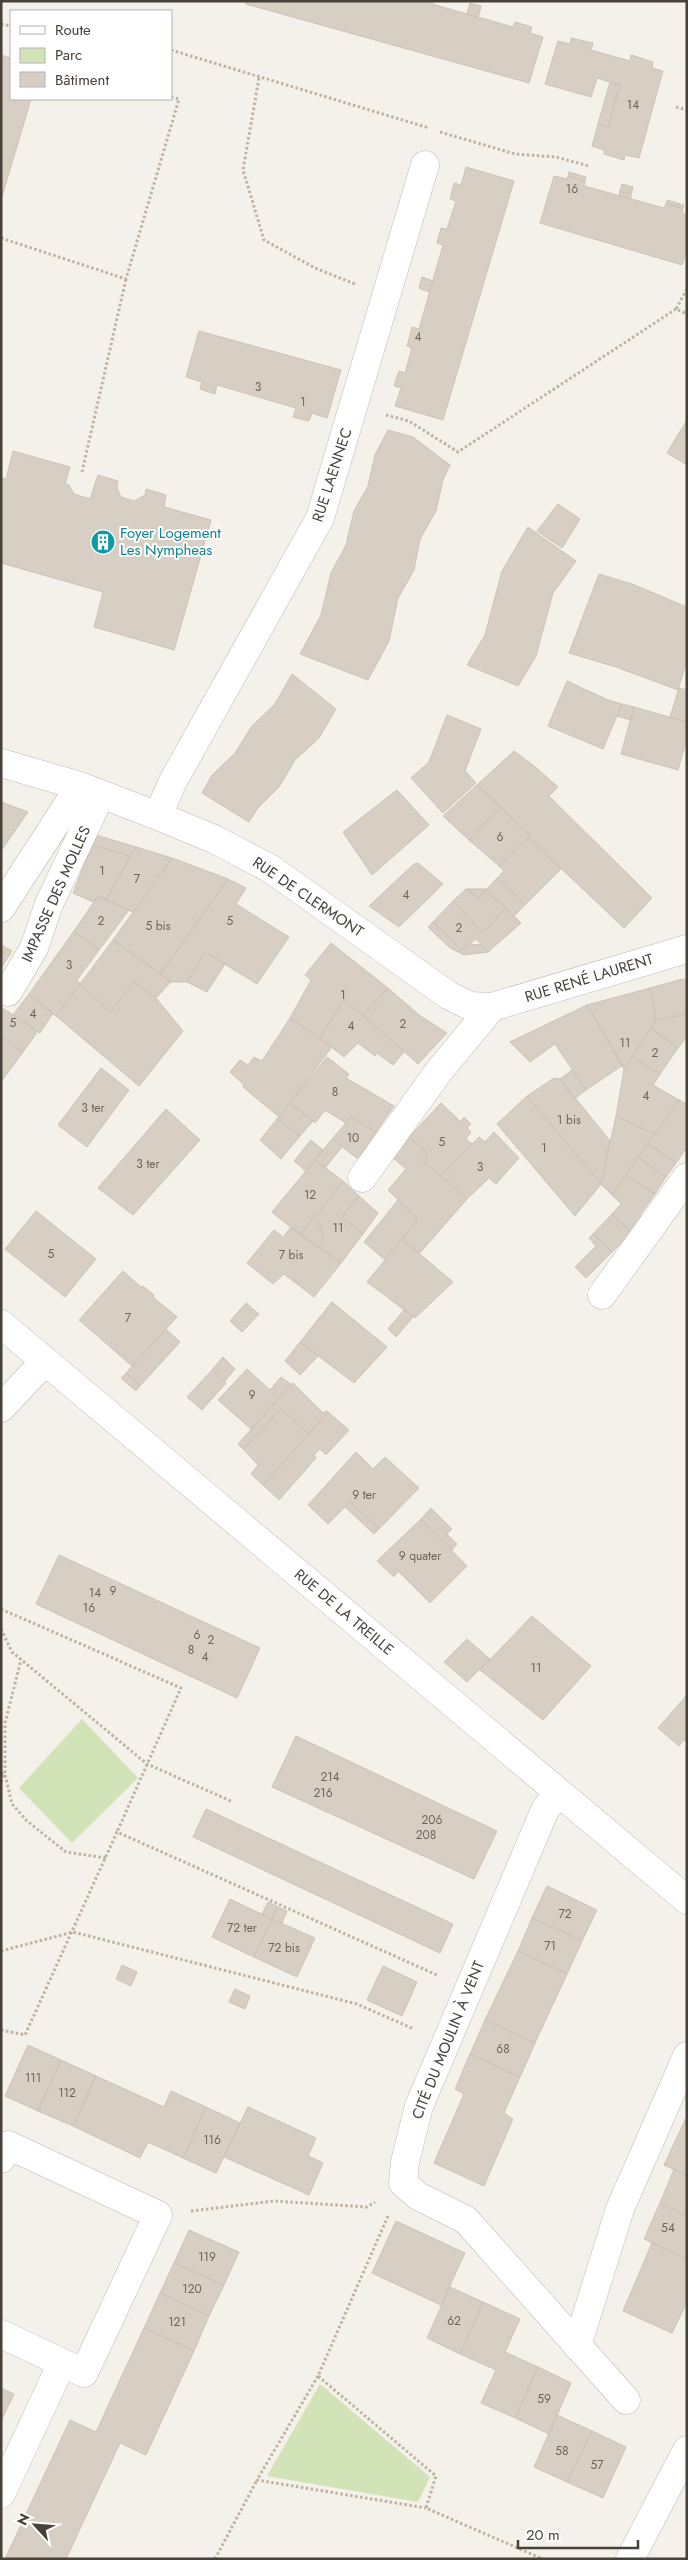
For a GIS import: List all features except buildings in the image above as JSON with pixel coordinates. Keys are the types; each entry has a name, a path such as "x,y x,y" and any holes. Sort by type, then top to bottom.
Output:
{"street":[{"name":"RUE LAENNEC","path":"158,816 172,783 320,518 425,165"},
{"name":"RUE DE CLERMONT","path":"1,763 90,790 214,839 271,869 448,995 470,1006 492,1007"},
{"path":"1,908 90,790"},
{"name":"IMPASSE DES MOLLES","path":"8,992 34,948 90,790"},
{"name":"RUE RENÉ LAURENT","path":"492,1007 687,949"},
{"path":"362,1178 439,1071 492,1007"},
{"path":"602,1295 687,1177"},
{"name":"RUE DE LA TREILLE","path":"1,1324 687,1900"},
{"path":"1,1408 45,1361"},
{"name":"CITÉ DU MOULIN À VENT","path":"403,2183 405,2162 419,2106 467,1989 545,1810 558,1792"},
{"path":"577,2346 620,2209 687,2056"},
{"path":"1,2159 8,2145 158,2215 84,2373 1,2334"},
{"path":"403,2183 418,2196 466,2220 626,2400"},
{"path":"1,2494 62,2362"},
{"path":"630,2559 687,2450"}],"path":[{"path":"172,50 515,154 556,157 589,166"},
{"path":"259,78 243,170 264,240 315,268 387,296"},
{"path":"82,472 126,279 179,99 172,97"},
{"path":"676,107 687,110"},
{"path":"1,238 126,279"},
{"path":"354,406 408,421 458,452 676,309 687,289"},
{"path":"676,309 687,314"},
{"path":"1,1609 181,1688 73,1932 24,2035 1,2030"},
{"path":"1,1629 12,1652 147,1764 233,1802"},
{"path":"1,1782 5,1723 21,1660"},
{"path":"3,1773 12,1804 27,1821 66,1852 106,1858"},
{"path":"117,1832 467,1989"},
{"path":"1,1951 73,1932 357,2004 445,2043"},
{"path":"158,2215 274,2201 367,2207 403,2183"},
{"path":"215,2559 257,2480 318,2376 403,2183"},
{"path":"318,2376 436,2476 426,2508"},
{"path":"257,2480 426,2508 543,2559"}],"green space":[{"path":"82,1719 138,1778 72,1843 19,1788"},
{"path":"320,2384 430,2477 418,2502 267,2476"}],"place":[{"name":"Foyer Logement Les Nympheas","path":"103,542"}]}
